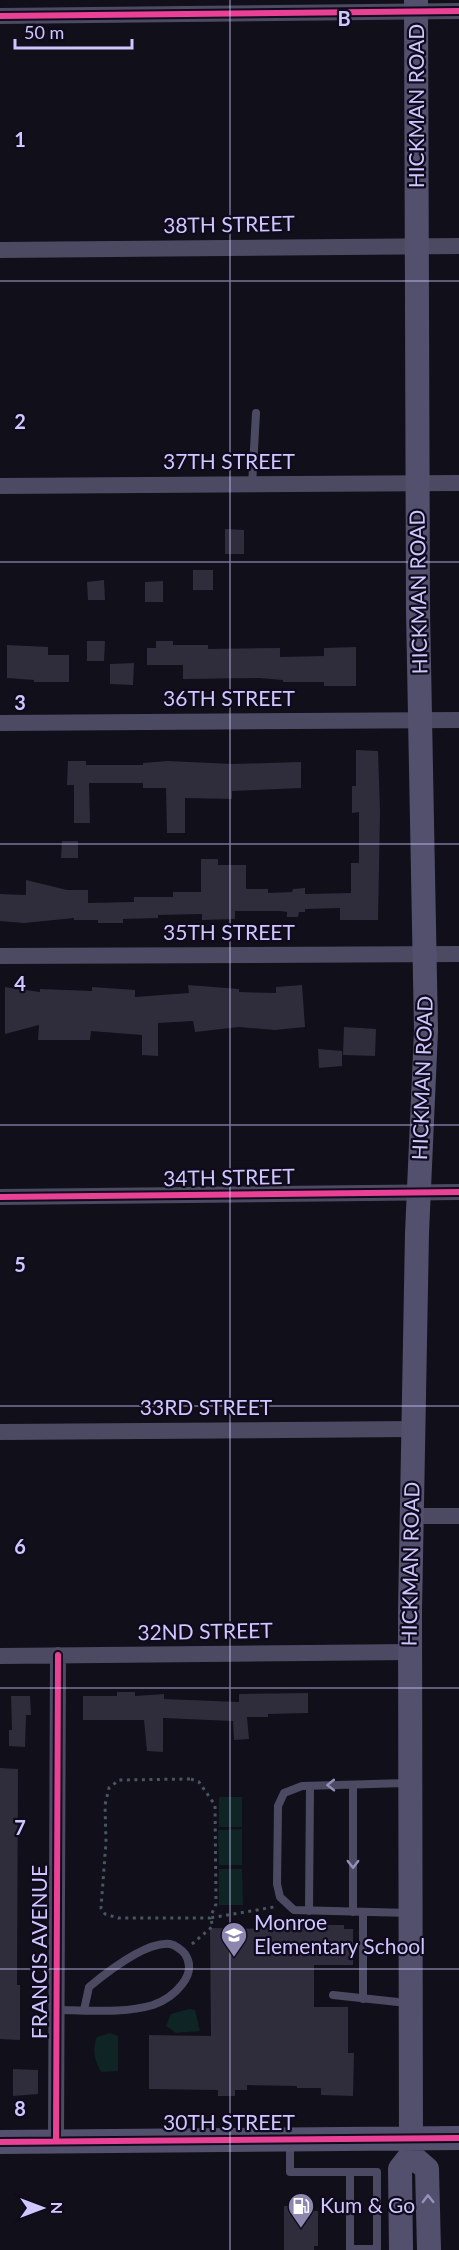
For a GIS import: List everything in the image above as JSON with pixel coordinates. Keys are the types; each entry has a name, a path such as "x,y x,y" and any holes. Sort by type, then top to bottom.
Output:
{"main road":[{"name":"HICKMAN ROAD","path":"401,2241 400,2169 411,2147 411,1516 419,1193 426,1031 420,720 416,6"},
{"name":"30TH STREET","path":"0,2142 290,2139 411,2147 459,2138"},
{"path":"411,2147 427,2169 429,2250"}],"street":[{"path":"0,16 416,6 459,11"},
{"name":"38TH STREET","path":"0,250 459,246"},
{"name":"37TH STREET","path":"0,486 459,483"},
{"name":"36TH STREET","path":"0,723 459,720"},
{"name":"35TH STREET","path":"0,956 459,954"},
{"name":"34TH STREET","path":"0,1197 459,1192"},
{"name":"33RD STREET","path":"0,1432 413,1429"},
{"path":"411,1516 459,1516"},
{"name":"32ND STREET","path":"0,1656 410,1652"},
{"name":"FRANCIS AVENUE","path":"56,2141 58,1656"}],"lane":[{"path":"252,485 256,413"},
{"path":"410,1783 310,1786 284,1793 278,1806 277,1884 280,1896 286,1905 294,1910 411,1913"},
{"path":"353,1785 353,1912"},
{"path":"309,1911 310,1786"},
{"path":"363,1912 363,1999"},
{"path":"56,2010 84,2010 132,2009 156,2004 177,1990 188,1978 190,1964 183,1951 170,1944 151,1947 124,1960 89,1987 84,2010"},
{"path":"333,1995 411,2003"},
{"path":"290,2139 290,2172 350,2172 377,2172 374,2201 377,2249 350,2249 353,2224 350,2172"},
{"path":"375,2227 401,2241"}],"path":[{"path":"183,1951 213,1926 210,1918 216,1904 215,1805 199,1782 182,1778 119,1780 112,1783 105,1805 106,1842 101,1908 105,1914 118,1918 150,1916 210,1918 286,1905"}],"green space":[{"path":"219,1797 242,1797 242,1827 219,1827"},
{"path":"242,1829 242,1865 219,1865 218,1830"},
{"path":"219,1869 242,1869 243,1905 219,1905"},
{"path":"189,2009 195,2010 200,2031 176,2033 166,2026 171,2014"},
{"path":"110,2033 118,2036 118,2071 101,2072 94,2055 95,2042 97,2037"}],"building":[{"path":"225,529 244,530 244,554 225,554"},
{"path":"193,570 213,570 213,590 193,590"},
{"path":"104,580 105,600 88,600 87,582"},
{"path":"163,581 163,602 145,602 145,582"},
{"path":"87,641 105,641 104,661 87,661"},
{"path":"156,641 173,641 173,645 208,645 208,649 280,648 280,657 324,656 324,648 356,647 356,686 324,686 324,682 283,682 283,680 259,678 183,679 183,665 147,665 147,648 156,648"},
{"path":"7,645 48,647 48,655 69,655 69,682 34,682 34,680 7,678"},
{"path":"134,663 133,685 110,684 110,664"},
{"path":"356,750 378,751 380,812 378,920 340,920 340,908 305,909 305,912 299,912 298,917 287,917 287,912 280,911 235,911 235,919 202,920 202,914 158,915 158,918 123,919 123,923 98,923 98,920 74,920 74,918 24,923 0,921 0,894 26,895 26,880 67,890 88,890 88,903 134,902 134,897 173,897 173,892 201,892 201,859 218,859 218,865 246,865 246,889 268,889 268,893 292,892 293,889 305,888 305,894 351,893 351,863 359,863 359,812 352,813 352,786 356,786"},
{"path":"68,761 86,761 86,765 143,765 143,763 167,761 233,764 301,762 301,788 232,791 232,799 185,798 185,833 167,833 166,788 143,788 143,783 89,783 90,823 74,823 74,785 67,785"},
{"path":"62,841 78,841 78,858 61,858"},
{"path":"188,985 239,989 239,992 276,993 276,987 302,985 305,1027 275,1030 239,1027 195,1032 193,1021 158,1023 158,1056 142,1055 142,1035 91,1031 90,1040 38,1040 39,1025 5,1034 5,987 40,992 40,989 92,991 92,987 135,990 135,997 189,993"},
{"path":"344,1027 376,1029 375,1056 343,1055"},
{"path":"318,1049 342,1051 342,1066 319,1068"},
{"path":"117,1692 135,1692 135,1696 164,1694 164,1699 239,1702 239,1694 308,1693 308,1713 247,1717 249,1739 234,1740 233,1721 163,1718 163,1752 147,1751 144,1720 83,1720 83,1696 117,1696"},
{"path":"11,1696 30,1696 31,1715 26,1715 25,1747 9,1746 9,1730 12,1730"},
{"path":"0,1768 18,1769 17,1985 20,1985 20,2040 0,2039"},
{"name":"Monroe Elementary School","path":"266,1925 344,1925 344,1929 353,1929 353,1965 314,1965 314,2007 348,2007 348,2053 354,2053 353,2096 321,2095 321,2088 297,2088 297,2086 247,2085 247,2090 235,2090 235,2096 218,2096 218,2090 149,2089 149,2035 211,2036 210,1928 266,1929"},
{"path":"13,2069 38,2070 38,2094 13,2096"},
{"name":"Kum & Go","path":"284,2206 314,2206 314,2211 318,2211 318,2246 314,2246 314,2250 284,2250"}],"cycle path":[{"path":"0,16 459,11"},
{"path":"0,1197 459,1192"},
{"path":"56,2141 58,1655"},
{"path":"0,2142 459,2138"}],"place":[{"name":"Monroe Elementary School","path":"234,1958"},
{"name":"Kum & Go","path":"301,2229"}]}
